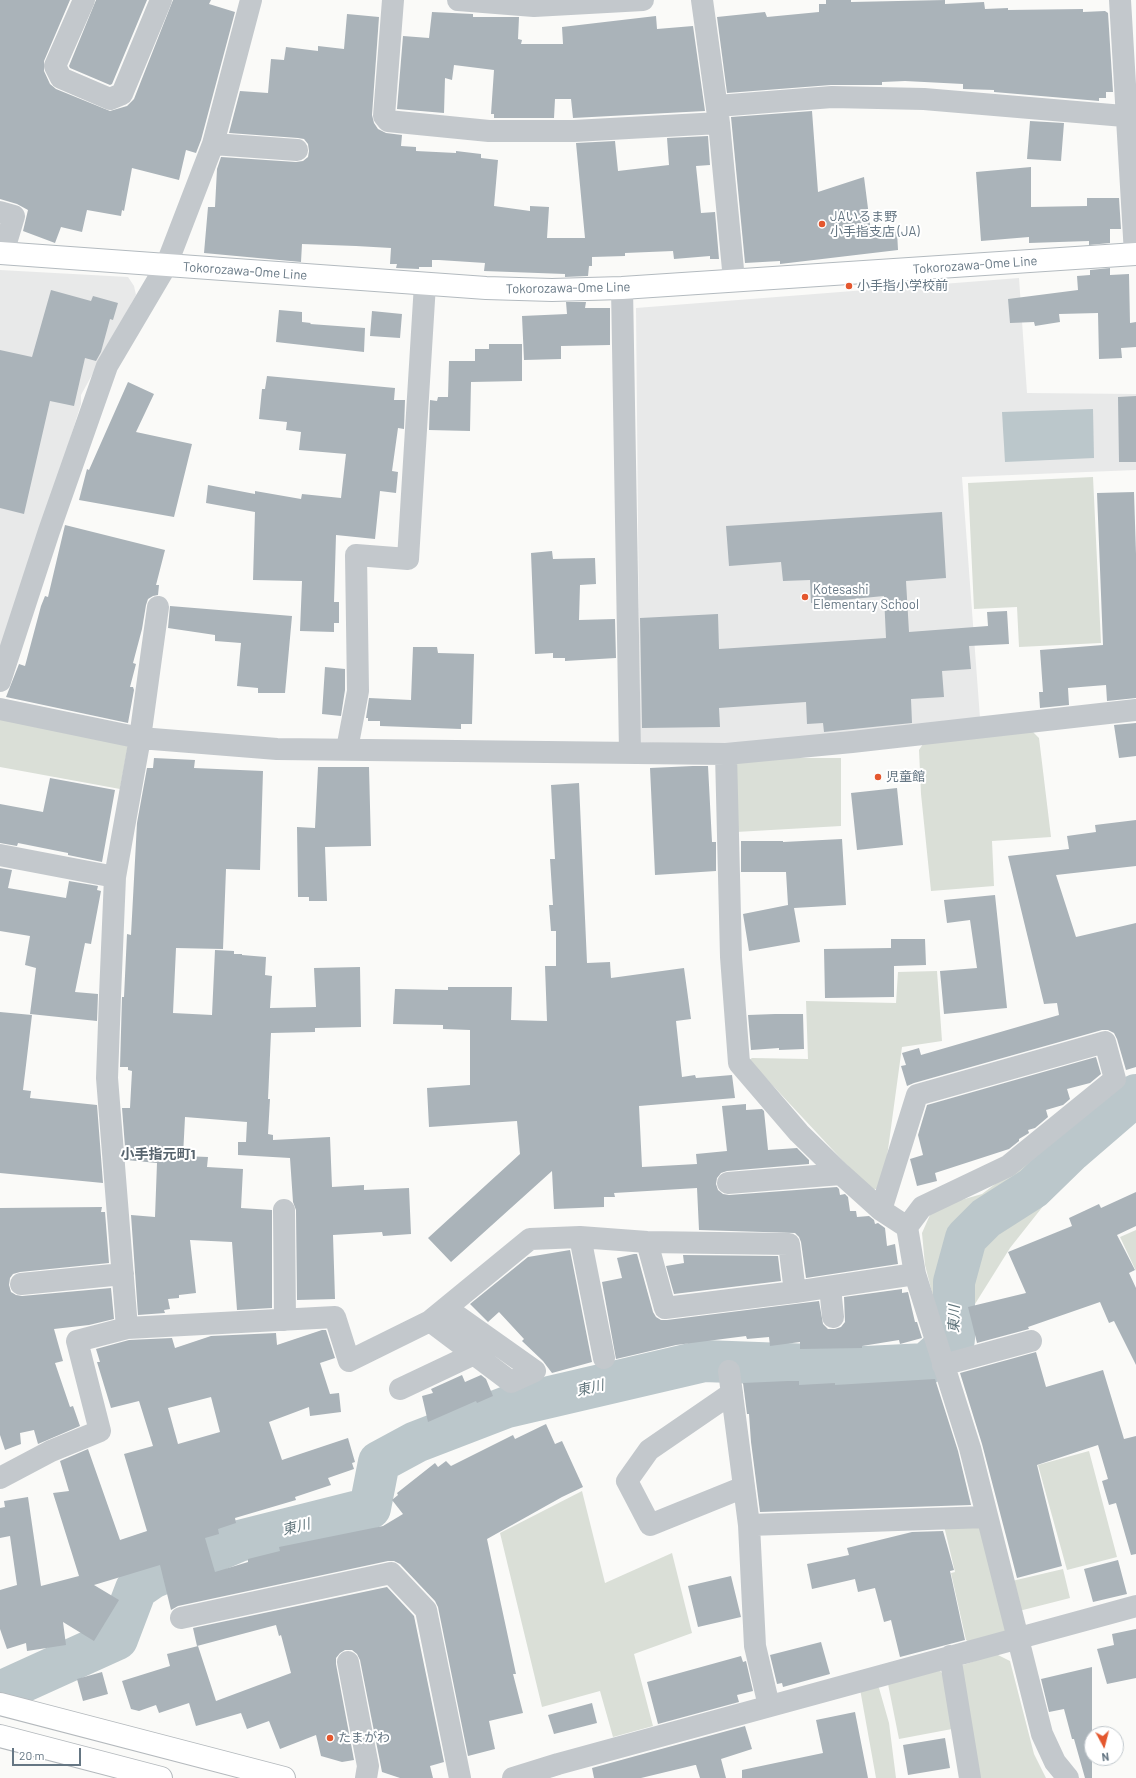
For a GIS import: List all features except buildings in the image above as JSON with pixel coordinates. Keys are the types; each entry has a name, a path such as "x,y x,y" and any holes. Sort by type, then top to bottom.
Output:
{"main road":[{"name":"Tokorozawa-Ome Line","path":"1,253 425,284 552,290 622,288 1135,254"},
{"path":"0,1704 284,1778"},
{"path":"0,1736 161,1778"}],"street":[{"path":"84,0 56,66 61,78 110,99 122,94 161,0"},
{"path":"0,681 49,531 107,366 166,266 214,144 250,0"},
{"path":"393,0 384,116 388,121 489,131 574,131 718,115 832,97 924,98 1132,117"},
{"path":"458,0 534,6 643,0"},
{"path":"702,0 718,115 734,280"},
{"path":"1120,0 1132,117 1135,254"},
{"path":"214,144 297,150"},
{"path":"0,212 14,216 1,253"},
{"path":"348,749 358,691 356,555 408,558 425,284"},
{"path":"622,288 630,752"},
{"path":"127,1328 107,1078 115,877 140,738 158,607"},
{"path":"0,709 140,738 277,749 726,754 852,742 1136,710"},
{"path":"726,754 731,957 739,1064 799,1133 881,1210 907,1228"},
{"path":"0,855 115,877"},
{"path":"881,1210 917,1095 1105,1042 1115,1079 1008,1166 922,1207 907,1228 915,1274 970,1448 1042,1734 1055,1762 1068,1778"},
{"path":"728,1183 841,1174"},
{"path":"284,1210 285,1320"},
{"path":"580,1237 604,1358"},
{"path":"0,1478 51,1451 100,1431 77,1341 127,1328 335,1317 350,1361 438,1314 530,1238 580,1237 647,1242 789,1244 795,1292"},
{"path":"647,1242 665,1308 795,1292 915,1274"},
{"path":"21,1284 123,1274"},
{"path":"830,1287 833,1317"},
{"path":"438,1314 535,1371 511,1382 474,1354 438,1314"},
{"path":"943,1365 1031,1341"},
{"path":"400,1389 474,1354"},
{"path":"729,1371 749,1525 756,1646 769,1706"},
{"path":"732,1393 650,1450 626,1481 650,1525 744,1487"},
{"path":"749,1525 988,1517"},
{"path":"181,1618 391,1573 426,1610 460,1778"},
{"path":"513,1778 558,1764 1136,1606"},
{"path":"950,1656 970,1778"},
{"path":"348,1662 368,1766 366,1778"}],"shaded area":[{"path":"0,270 128,277 134,286 136,295 81,395 81,404 0,663"},
{"name":"Kotesashi Elementary School","path":"1019,278 1027,393 1136,394 1136,470 962,477 980,718 773,745 640,742 636,308"},
{"path":"1093,409 1094,458 1005,462 1002,412"},
{"path":"1093,477 1101,643 1019,647 1017,607 974,609 968,483"},
{"path":"0,716 128,745 120,789 0,767"},
{"path":"1033,732 1039,738 1051,837 992,841 994,886 931,891 921,794 919,750 925,741"},
{"path":"735,758 841,758 841,826 736,832"},
{"path":"937,971 942,1041 902,1047 883,1186 871,1191 749,1060 752,1058 808,1059 806,1001 896,1003 898,972"},
{"path":"1136,1074 1136,1118 1059,1186 1010,1248 975,1304 937,1312 925,1265 922,1233 933,1208 982,1194 1084,1117"},
{"path":"1136,1230 1136,1271 1120,1237"},
{"path":"1089,1451 1117,1557 1067,1570 1038,1465"},
{"path":"582,1491 605,1583 672,1553 692,1633 634,1654 653,1726 613,1737 600,1691 542,1707 500,1533"},
{"path":"975,1524 985,1532 1008,1628 1002,1634 972,1644 966,1640 951,1573 955,1572 944,1526"},
{"path":"1063,1569 1070,1598 1019,1611 1012,1581"},
{"path":"996,1654 1010,1661 1034,1754 1046,1778 973,1778 960,1666"},
{"path":"939,1669 943,1675 952,1729 899,1739 888,1684"},
{"path":"876,1685 879,1688 889,1723 896,1778 876,1778 860,1689"}],"waterway":[{"name":"東川","path":"0,1692 117,1639 136,1589 152,1578 239,1541 370,1508 379,1462 416,1442 507,1407 704,1361 866,1367 926,1364 954,1339 954,1282 966,1238 986,1218 1033,1188 1071,1151 1136,1095"}],"place":[{"name":"JAいるま野 小手指支店 (JA)","path":"822,224"},
{"name":"小手指小学校前","path":"849,286"},
{"name":"Kotesashi Elementary School","path":"805,597"},
{"name":"児童館","path":"878,777"},
{"name":"たまがわ","path":"330,1738"}],"district":[{"name":"小手指元町1","path":"158,1154"}]}
